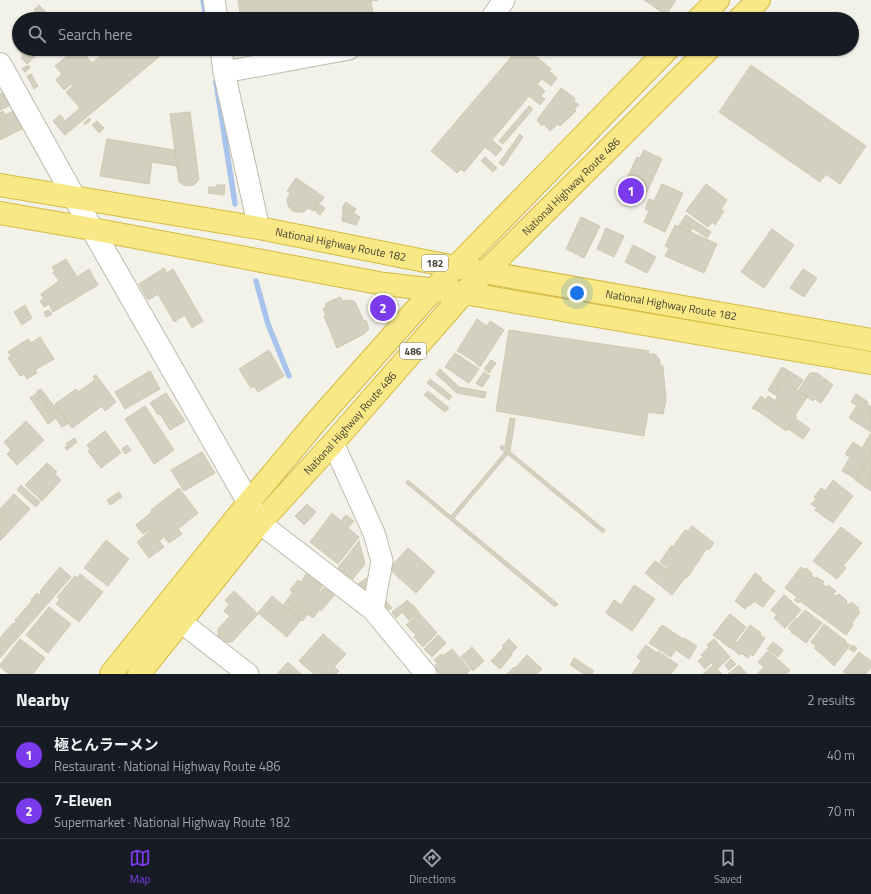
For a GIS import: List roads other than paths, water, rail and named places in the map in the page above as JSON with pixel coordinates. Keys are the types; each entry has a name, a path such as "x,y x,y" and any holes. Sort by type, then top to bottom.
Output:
{"highway":[{"path":"705,12 718,0"},
{"path":"747,12 759,0"},
{"name":"486","path":"111,674 249,502 315,423 434,289 661,56"},
{"name":"National Highway Route 486","path":"139,674 260,523 333,443 464,293 702,56"},
{"name":"National Highway Route 182","path":"0,185 259,228 455,267 871,340"},
{"path":"0,213 384,284 464,293 871,363"}],"street":[{"path":"214,0 216,12"},
{"path":"496,12 504,0"},
{"path":"222,56 224,72 259,228"},
{"path":"224,72 311,56"},
{"path":"0,64 92,229 260,523 373,610 426,674"},
{"path":"333,443 374,533 382,561 373,610"},
{"path":"181,622 248,674"}],"waterway":[{"path":"203,0 205,12"},
{"path":"216,82 235,204"},
{"path":"256,281 268,324 289,376"}],"place":[{"name":"極とんラーメン","path":"631,191"},
{"name":"7-Eleven","path":"383,308"}]}
